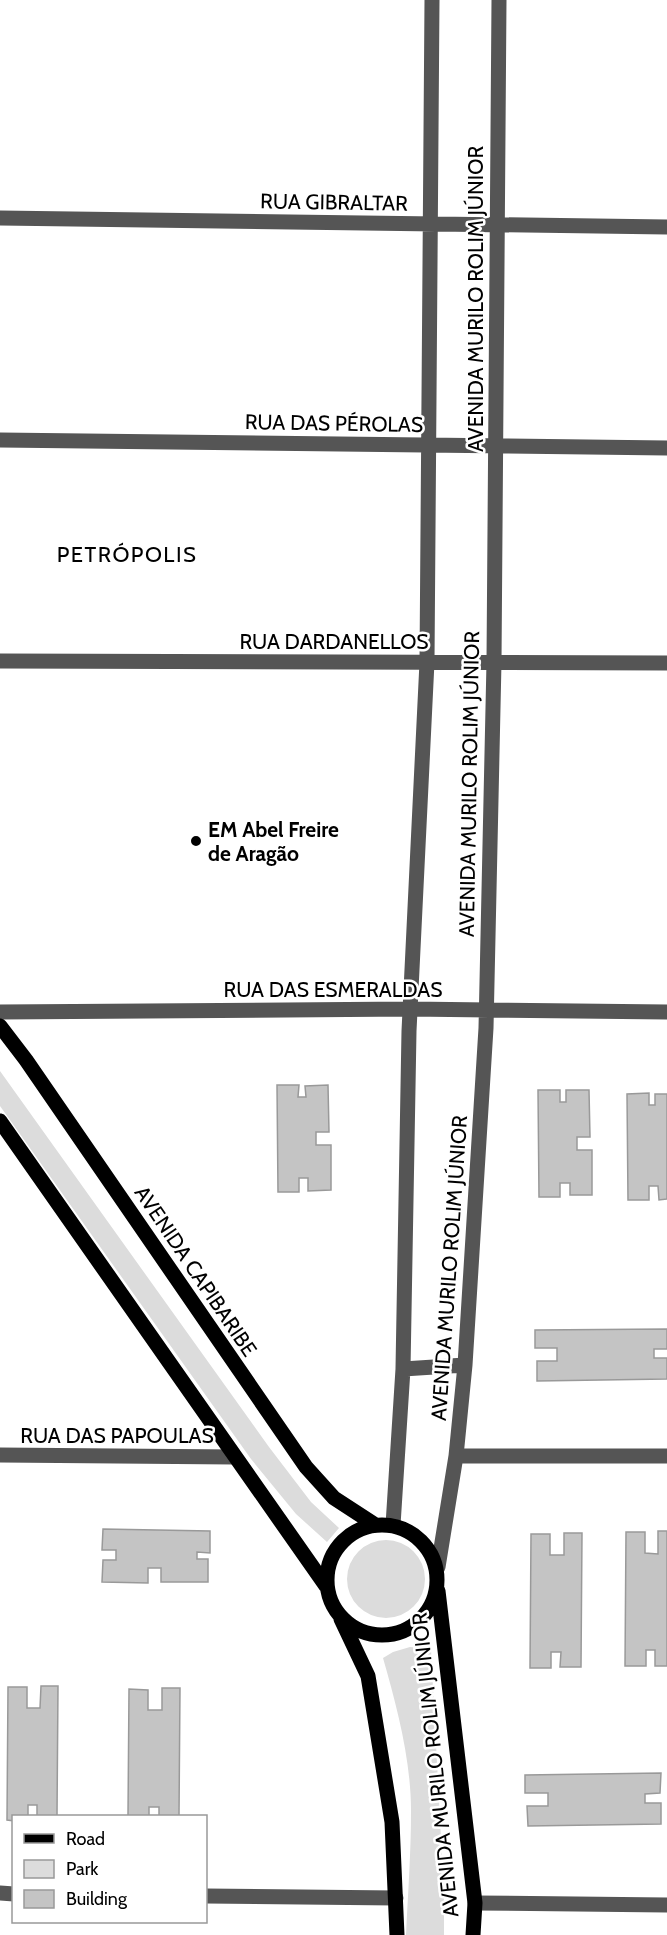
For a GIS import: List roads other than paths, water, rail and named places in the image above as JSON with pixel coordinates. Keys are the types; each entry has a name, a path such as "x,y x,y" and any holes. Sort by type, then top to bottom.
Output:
{"main road":[{"name":"AVENIDA CAPIBARIBE","path":"0,1026 33,1070 306,1467 334,1498 374,1524"},
{"path":"0,1121 326,1586 331,1604 341,1618 368,1676 392,1822 397,1935"},
{"path":"326,1586 330,1558 348,1536 374,1524 393,1525 413,1533 429,1547 438,1567 438,1591 424,1618 398,1634 367,1634 341,1618"},
{"name":"AVENIDA MURILO ROLIM JÚNIOR","path":"438,1591 474,1903 473,1935"}],"street":[{"name":"AVENIDA MURILO ROLIM JÚNIOR","path":"393,1525 403,1369 410,1009 427,662 432,0"},
{"name":"AVENIDA MURILO ROLIM JÚNIOR","path":"438,1567 456,1456 465,1365 486,1028 494,662 498,0"},
{"name":"RUA GIBRALTAR","path":"0,218 667,228"},
{"name":"RUA DAS PÉROLAS","path":"0,440 667,448"},
{"name":"RUA DARDANELLOS","path":"0,661 667,663"},
{"name":"RUA DAS ESMERALDAS","path":"0,1012 410,1009 667,1012"},
{"path":"403,1369 465,1365"},
{"name":"RUA DAS PAPOULAS","path":"0,1455 234,1457"},
{"path":"456,1456 667,1456"},
{"path":"207,1896 396,1898"},
{"path":"474,1903 667,1905"}],"place":[{"name":"EM Abel Freire de Aragão","path":"196,841"}],"district":[{"name":"PETRÓPOLIS","path":"127,554"}]}
